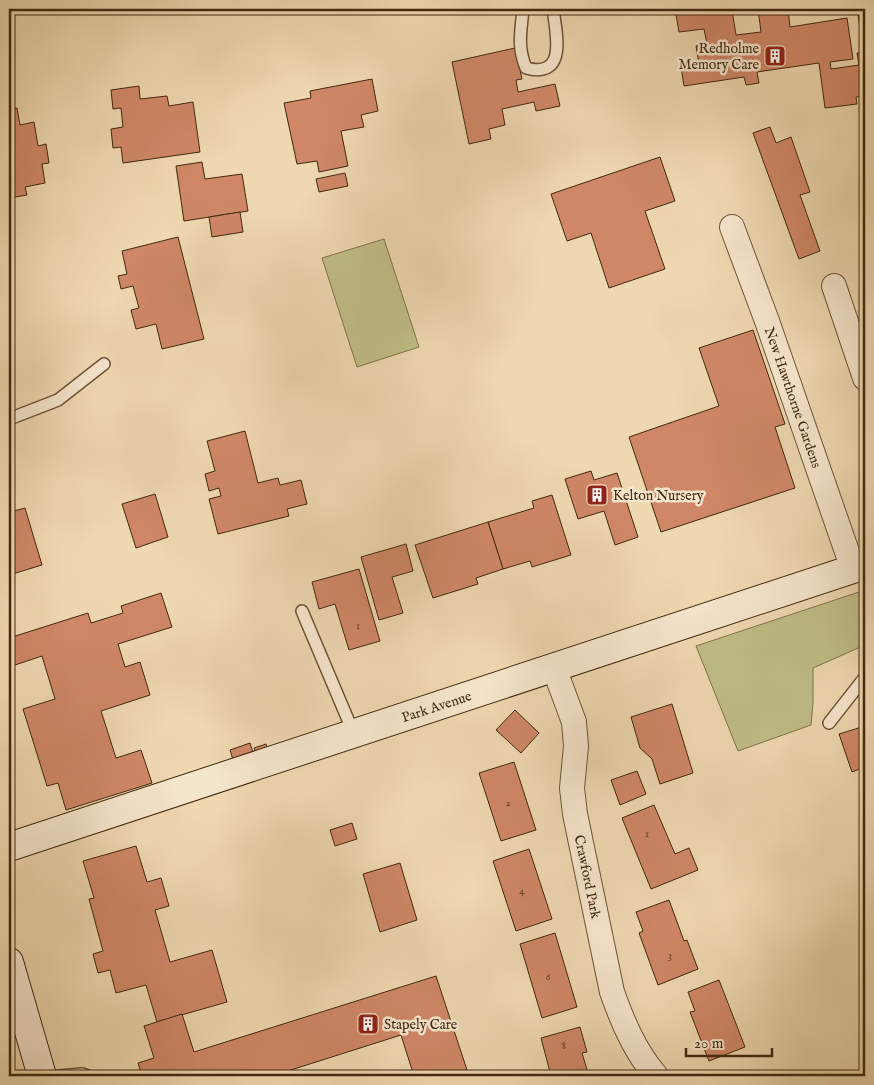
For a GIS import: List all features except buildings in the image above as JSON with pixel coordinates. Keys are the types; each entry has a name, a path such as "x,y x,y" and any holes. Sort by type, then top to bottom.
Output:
{"street":[{"name":"New Hawthorne Gardens","path":"732,227 859,567"},
{"path":"834,286 865,378"},
{"name":"Park Avenue","path":"9,847 859,567"},
{"name":"Crawford Park","path":"554,668 574,722 576,746 572,788 575,814 612,992 634,1047 656,1076"},
{"path":"9,962 42,1076"}],"lane":[{"path":"523,9 520,45 522,58 526,68 538,71 552,63 558,52 558,39 553,9"},
{"path":"9,419 58,400 104,364"},
{"path":"302,612 354,734"},
{"path":"829,723 865,677"},
{"path":"59,1076 82,1074 88,1076"}],"shaded area":[{"path":"384,239 419,347 357,367 322,258"},
{"path":"865,590 865,645 813,668 811,725 738,751 696,646"}],"place":[{"name":"Redholme Memory Care","path":"775,56"},
{"name":"Kelton Nursery","path":"597,495"},
{"name":"Stapely Care","path":"368,1024"}]}
